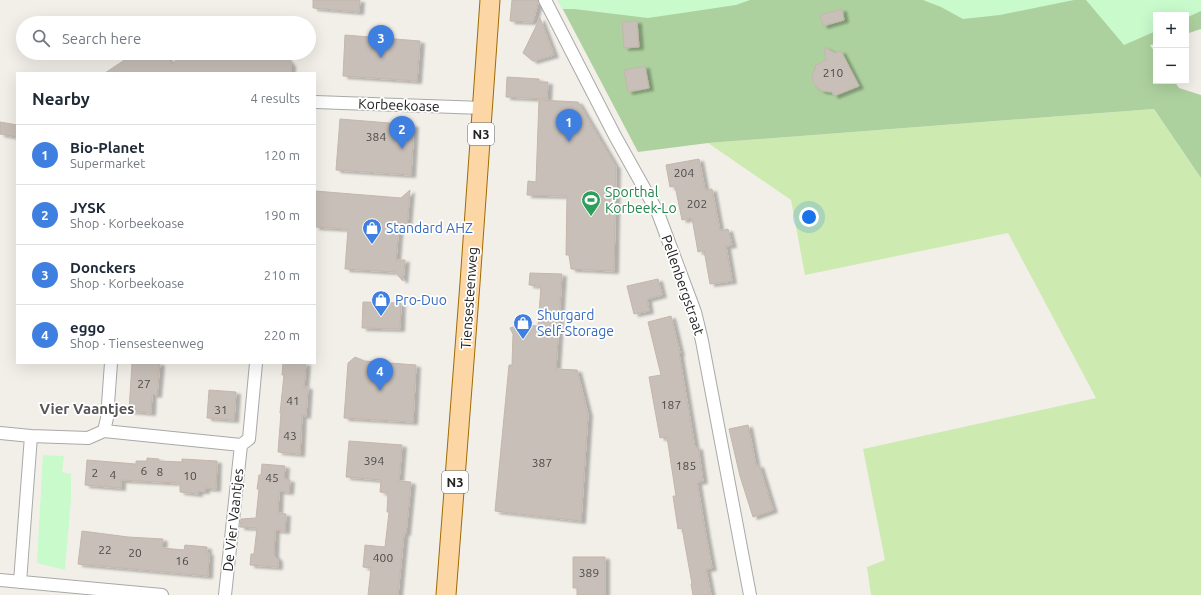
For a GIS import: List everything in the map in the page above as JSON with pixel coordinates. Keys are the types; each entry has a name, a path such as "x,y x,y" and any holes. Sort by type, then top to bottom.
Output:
{"main road":[{"name":"Tiensesteenweg","path":"446,595 490,0"}],"street":[{"name":"Pellenbergstraat","path":"545,0 615,136 658,213 695,312 704,349 750,595"},
{"name":"Korbeekoase","path":"316,102 483,108"},
{"path":"104,431 111,364"},
{"name":"De Vier Vaantjes","path":"225,595 241,445 249,439 256,364"},
{"path":"0,433 31,436 88,438 104,431 241,445"},
{"path":"20,582 31,436"},
{"path":"0,580 162,595"}],"green space":[{"path":"558,0 1201,0 1201,29 1189,33 1189,12 1153,12 1153,44 1150,45 1153,50 1153,84 1176,84 1179,88 1201,95 1201,178 1154,109 708,143 638,152"},
{"path":"558,0 750,0 736,5 648,18 574,9 562,9"},
{"path":"923,0 1074,0 1000,15 963,19 941,7"},
{"path":"1086,0 1201,0 1201,11 1189,17 1189,12 1153,12 1153,32 1124,45"},
{"path":"1154,109 1201,178 1201,595 871,595 867,567 885,560 863,449 1096,398 1008,233 805,275 791,200 708,143"},
{"path":"43,455 64,456 62,472 71,474 71,499 65,570 37,563"}],"building":[{"path":"313,0 360,0 359,12 313,8"},
{"path":"512,0 538,0 533,22 510,21"},
{"path":"842,9 844,20 823,26 820,15"},
{"path":"540,18 554,55 533,61 523,53"},
{"path":"637,21 639,47 624,48 622,22"},
{"path":"345,35 420,41 417,81 343,76"},
{"path":"824,47 835,53 841,51 859,86 834,96 832,92 822,91 816,87 812,76 816,65 826,60"},
{"path":"124,60 169,60 172,64 176,60 288,60 291,64 291,72 106,72"},
{"path":"645,66 649,88 628,92 624,70"},
{"path":"507,77 539,79 539,82 548,82 547,99 506,97"},
{"path":"539,100 578,102 616,167 614,271 571,269 569,255 566,255 567,196 527,195 528,181 536,182"},
{"path":"340,119 414,125 411,175 336,170"},
{"path":"0,122 16,125 16,137 0,134"},
{"path":"699,159 705,190 712,189 720,231 728,229 732,245 726,246 732,281 710,284 704,250 698,252 692,218 682,220 675,186 670,187 666,165"},
{"name":"Standard AHZ","path":"410,190 407,226 399,225 396,260 405,260 403,281 395,272 345,269 348,229 316,227 316,191 401,198"},
{"path":"530,273 562,274 556,369 577,370 588,414 581,521 495,511 509,365 512,365 513,334 510,328 519,325 538,326 541,286 529,285"},
{"path":"658,279 662,295 647,299 649,311 634,314 627,286"},
{"name":"Pro-Duo","path":"363,302 401,303 400,329 362,328"},
{"path":"671,316 680,353 695,448 698,447 703,481 697,482 712,568 706,569 711,595 693,595 682,528 678,529 673,496 676,496 667,437 660,438 649,377 661,375 648,322"},
{"path":"355,357 364,361 416,365 413,422 344,418 348,363"},
{"path":"132,364 160,364 157,395 152,394 151,413 129,411"},
{"path":"283,364 306,364 304,387 308,387 306,416 302,415 300,454 278,452 284,375 282,375"},
{"path":"209,390 236,392 234,420 207,418"},
{"path":"748,425 756,466 759,465 773,510 753,517 740,476 729,429"},
{"path":"349,441 402,445 399,481 411,482 398,595 368,595 371,568 363,567 365,545 385,547 389,512 387,512 388,493 380,492 381,480 346,477"},
{"path":"147,458 159,459 159,461 182,462 182,459 217,461 216,489 205,488 205,491 198,491 198,494 180,492 180,483 121,480 121,488 85,485 87,460 136,464 136,461 147,461"},
{"path":"262,464 285,466 284,479 290,480 289,492 279,491 278,513 286,514 285,531 275,530 274,555 278,559 278,567 250,565 251,554 254,554 257,528 240,527 241,519 256,518 259,489 257,489"},
{"path":"82,531 128,537 163,539 162,548 184,550 185,545 207,547 207,553 209,553 208,576 78,564"},
{"path":"573,557 605,557 605,595 577,595 577,588 573,588"}],"place":[{"name":"Donckers","path":"381,58"},
{"name":"Bio-Planet","path":"569,142"},
{"name":"JYSK","path":"402,149"},
{"name":"Sporthal Korbeek-Lo","path":"591,217"},
{"name":"Standard AHZ","path":"372,245"},
{"name":"Pro-Duo","path":"381,317"},
{"name":"Shurgard Self-Storage","path":"523,340"},
{"name":"eggo","path":"380,391"}],"district":[{"name":"Vier Vaantjes","path":"87,409"}]}
